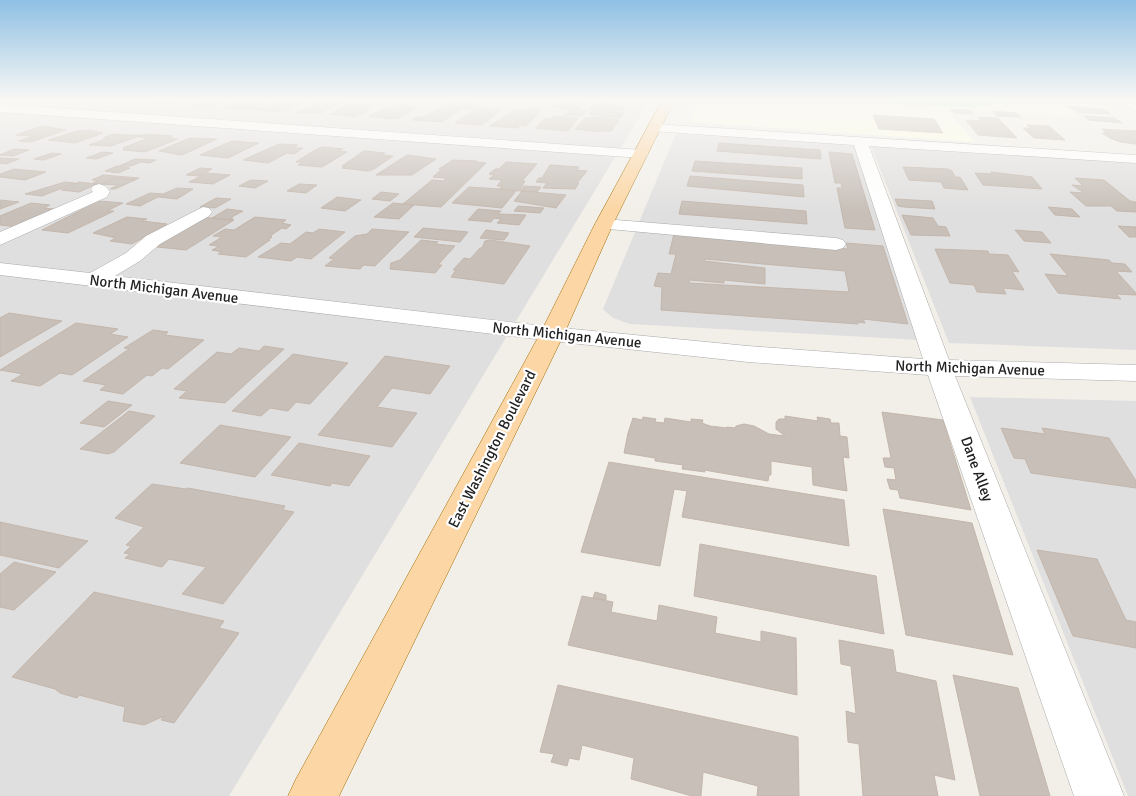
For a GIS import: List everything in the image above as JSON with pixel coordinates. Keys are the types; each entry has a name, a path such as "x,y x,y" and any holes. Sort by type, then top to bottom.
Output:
{"main road":[{"name":"East Washington Boulevard","path":"313,796 552,334 604,224 650,138"}],"street":[{"path":"423,138 641,154"},
{"path":"815,138 1136,159"},
{"name":"Dane Alley","path":"860,141 940,368 1099,796"},
{"path":"0,238 101,194 102,191 99,189"},
{"path":"92,281 133,257 153,240 203,212"},
{"path":"604,224 836,244"},
{"name":"North Michigan Avenue","path":"0,269 552,334 748,354 940,368 1136,373"}],"shaded area":[{"path":"0,138 627,138 229,796 0,796"},
{"path":"674,138 746,138 856,145 920,340 630,324 613,318 603,309"},
{"path":"919,138 971,138 974,142"},
{"path":"871,146 1136,163 1136,350 949,343"},
{"path":"970,397 1136,401 1136,796 1128,796"}],"building":[{"path":"27,138 42,138 31,142 19,141"},
{"path":"54,138 89,138 75,143 48,140"},
{"path":"108,138 134,138 111,146 89,145"},
{"path":"148,138 178,139 145,152 123,150 128,148 123,148"},
{"path":"190,138 217,139 182,155 159,151"},
{"path":"1036,138 1063,138 1065,140"},
{"path":"1111,138 1136,138 1136,144 1120,142"},
{"path":"232,141 259,143 228,158 200,155"},
{"path":"719,143 820,150 821,159 717,151"},
{"path":"279,144 298,145 293,148 303,148 294,154 287,153 268,163 243,160"},
{"path":"323,147 343,149 338,151 347,152 322,167 298,165 302,162 296,162 315,150"},
{"path":"14,149 29,150 13,156 0,155"},
{"path":"364,151 385,153 382,155 393,156 368,171 342,168 345,166 342,166"},
{"path":"103,152 113,153 96,159 86,158"},
{"path":"829,152 852,154 875,230 845,228 837,188 842,188 841,183 835,183"},
{"path":"52,153 61,154 44,160 34,159"},
{"path":"407,155 436,159 412,175 376,175"},
{"path":"0,158 19,159 6,164 0,163"},
{"path":"135,159 156,160 150,163 141,162 131,166 119,166"},
{"path":"453,160 486,163 441,207 403,204 432,180 443,181 446,178 433,177 442,169 439,169"},
{"path":"695,161 802,168 802,179 692,171"},
{"path":"506,162 537,164 522,181 525,181 519,191 499,189 502,186 497,186 502,180 489,179 494,175 489,174 495,169 499,169"},
{"path":"550,165 579,167 577,170 587,171 577,183 579,183 575,189 543,188 547,183 536,182 539,178 542,178"},
{"path":"117,166 130,168 118,173 105,171"},
{"path":"903,167 948,169 952,171 955,177 960,177 968,190 944,188 941,182 909,180"},
{"path":"200,168 212,169 199,176 186,175"},
{"path":"14,169 46,172 25,180 0,177 0,174"},
{"path":"991,172 1032,177 1042,189 983,185 975,173 992,174"},
{"path":"207,173 230,175 213,184 189,182"},
{"path":"103,175 139,178 135,180 115,178 103,184 93,183 98,181 92,180"},
{"path":"690,176 803,185 804,197 687,186"},
{"path":"115,178 135,180 115,189 110,189 118,185 102,184"},
{"path":"1075,178 1104,180 1130,201 1136,202 1136,212 1117,211 1111,206 1086,206 1070,192 1084,193 1072,185 1083,186"},
{"path":"251,180 268,181 255,188 239,186"},
{"path":"65,182 75,183 42,196 25,194"},
{"path":"79,182 97,184 79,192 61,190"},
{"path":"299,184 317,185 306,193 287,191"},
{"path":"524,186 541,187 537,192 520,191"},
{"path":"469,187 516,191 502,208 452,203"},
{"path":"177,188 193,189 177,199 158,197 140,206 126,204 150,193 163,194"},
{"path":"522,191 566,195 556,208 514,201"},
{"path":"381,192 399,194 390,201 372,199"},
{"path":"337,197 361,200 345,211 321,208"},
{"path":"216,198 231,199 215,208 200,207"},
{"path":"895,199 932,201 935,209 898,206"},
{"path":"0,200 19,202 0,209"},
{"path":"99,201 123,203 107,211 114,211 68,233 42,230"},
{"path":"682,201 806,211 807,224 679,214"},
{"path":"31,203 50,205 44,208 53,209 48,211 57,212 18,227 0,225 0,216"},
{"path":"393,203 414,205 399,219 374,217"},
{"path":"518,206 544,208 540,213 514,211"},
{"path":"1048,207 1072,209 1080,217 1055,215"},
{"path":"227,209 243,211 230,218 233,218 231,220 212,218"},
{"path":"478,209 501,211 498,214 526,215 519,225 497,223 501,219 494,218 491,222 468,220"},
{"path":"902,215 933,218 938,226 946,227 950,236 911,235"},
{"path":"127,217 167,224 132,244 110,241 116,238 93,233"},
{"path":"200,217 234,220 186,250 157,247 164,242 157,241"},
{"path":"255,217 286,220 282,223 291,225 286,229 282,228 270,236 272,237 268,240 270,240 246,257 218,254 222,252 212,250 219,246 209,245 222,237 213,236 225,229 234,230"},
{"path":"1118,226 1136,227 1136,237 1129,237"},
{"path":"423,228 468,232 460,242 414,237"},
{"path":"319,229 345,232 311,259 297,257 291,261 258,257 281,243 290,244 306,232 313,233"},
{"path":"372,229 409,232 375,266 364,265 360,269 325,266 334,259 329,258 355,236 367,234"},
{"path":"486,230 509,233 504,240 480,238"},
{"path":"1015,230 1042,232 1051,243 1024,241"},
{"path":"674,234 848,249 846,243 883,246 908,324 863,319 865,323 858,322 858,324 661,310 662,287 654,286 658,273 671,274 676,254 669,254","holes":["705,259 845,271 849,292 689,283 690,280 724,283 724,280 765,284 765,268 704,261"]},
{"path":"421,240 438,242 435,244 455,246 438,265 442,265 435,273 390,269 391,263 400,260"},
{"path":"490,240 530,246 504,284 451,277 456,270 453,270 464,258 470,259 482,248 485,241"},
{"path":"935,249 988,251 989,254 1008,255 1019,272 1012,271 1024,290 1003,288 1006,294 977,292 974,285 950,283"},
{"path":"1050,254 1109,260 1112,263 1125,264 1132,272 1116,271 1136,295 1116,294 1121,299 1058,293 1045,274 1068,276"},
{"path":"9,313 62,321 0,357 0,318"},
{"path":"76,323 118,329 110,334 128,337 72,375 60,373 40,386 11,381 23,374 0,370"},
{"path":"153,330 168,332 165,335 204,340 168,369 162,368 152,376 147,375 123,394 100,390 106,385 83,381 129,349 124,348"},
{"path":"264,346 284,349 225,403 179,398 187,391 174,389 217,352 231,354 239,348 259,351"},
{"path":"293,354 348,363 310,404 296,402 288,411 270,408 261,416 232,411"},
{"path":"385,356 450,366 430,394 392,388 377,407 417,413 392,447 318,435"},
{"path":"108,401 132,405 104,427 80,423"},
{"path":"129,411 155,416 114,452 108,454 80,449"},
{"path":"882,412 943,420 971,510 900,498 898,490 890,489 887,479 896,480 894,468 885,467 883,458 891,458"},
{"path":"785,416 818,421 817,417 830,419 831,423 839,423 840,436 847,437 849,458 843,457 847,491 813,485 812,467 771,461 771,475 769,475 768,481 704,470 705,472 682,469 683,465 655,461 655,458 624,453 633,418 642,420 643,417 656,419 655,422 664,423 665,418 691,422 691,419 703,420 702,423 710,426 727,428 735,428 744,424 754,426 769,434 785,436 776,429 776,422 779,419 785,419"},
{"path":"220,425 291,437 255,477 180,463"},
{"path":"1001,428 1045,434 1042,428 1109,438 1136,481 1136,488 1031,473 1025,459 1014,458"},
{"path":"299,443 370,456 349,486 332,483 330,486 271,475"},
{"path":"609,462 844,500 849,546 682,517 687,491 674,489 660,566 581,552"},
{"path":"152,484 188,488 285,506 283,510 294,512 223,604 182,594 206,567 169,559 162,567 125,558 130,554 124,553 131,546 126,545 144,527 115,518"},
{"path":"883,509 972,523 1013,655 906,635"},
{"path":"0,522 88,541 59,568 0,555"},
{"path":"700,544 876,576 884,634 694,596"},
{"path":"1037,550 1097,559 1126,620 1136,622 1136,648 1073,636"},
{"path":"14,562 56,572 14,610 0,607 0,574"},
{"path":"94,592 224,621 219,628 239,633 174,723 161,720 164,716 144,725 123,721 125,707 79,695 77,698 60,693 55,689 12,677"},
{"path":"595,592 606,595 606,600 593,598"},
{"path":"582,596 613,602 611,612 657,621 659,605 717,617 715,633 761,642 761,631 796,638 797,695 568,645"},
{"path":"839,640 893,650 896,672 936,681 955,780 934,775 938,796 863,796 859,744 848,742 846,711 856,714 851,666 841,664"},
{"path":"953,675 1018,688 1050,796 980,796"},
{"path":"558,685 798,737 799,796 757,796 758,786 703,772 701,796 692,796 631,779 634,758 582,745 579,760 569,758 567,766 551,762 554,754 540,752"}]}
